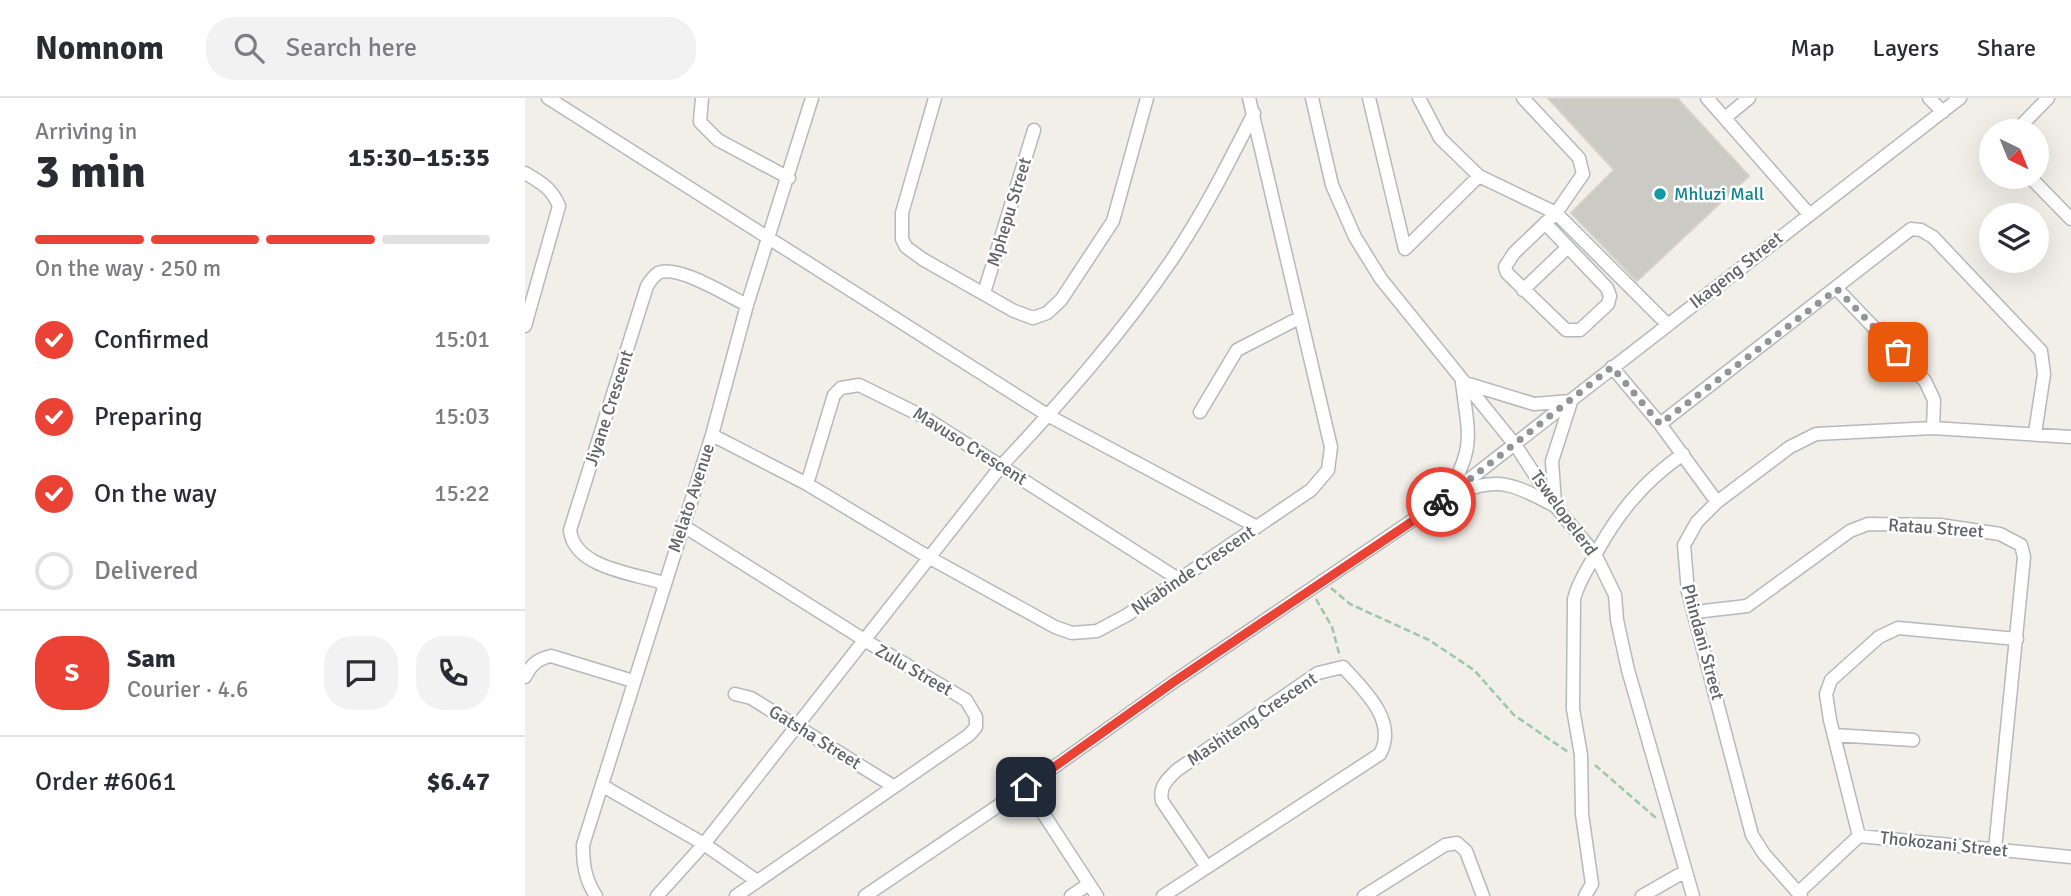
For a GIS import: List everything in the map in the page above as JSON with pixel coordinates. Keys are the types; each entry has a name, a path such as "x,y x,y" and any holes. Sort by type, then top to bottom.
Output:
{"street":[{"path":"548,98 1049,416 1257,527"},
{"path":"702,98 700,122 712,136 789,178"},
{"name":"Melato Avenue","path":"596,896 587,882 583,865 583,845 663,583 712,435 747,306 771,238 812,98"},
{"path":"935,98 902,213 902,239 917,256 1014,311 1033,318 1047,313 1061,300 1113,221 1147,98"},
{"name":"Nkabinde Crescent","path":"712,435 807,484 929,558 1072,634 1097,631 1180,580 1311,490 1331,464 1326,418 1299,318 1249,98"},
{"name":"Tswelopelerd","path":"1312,98 1332,186 1355,237 1381,279 1516,446 1556,507 1595,554 1615,594 1617,620 1628,670 1693,896"},
{"path":"1369,98 1405,249 1479,176"},
{"path":"1419,98 1440,138 1479,176 1556,213 1667,324"},
{"path":"1523,98 1583,165 1583,174 1556,213 1545,223 1507,261 1507,273 1560,326 1573,332 1580,330 1608,304 1610,296 1607,288 1545,223"},
{"path":"1707,98 1808,214"},
{"path":"1725,118 1749,98"},
{"path":"1929,98 1943,112"},
{"name":"Ikageng Street","path":"1444,499 1516,446 1612,367 1960,98"},
{"path":"2028,119 2048,98"},
{"path":"657,896 704,844 1002,465 1049,416 1173,258 1204,207 1254,113"},
{"name":"Mphepu Street","path":"984,293 1034,130"},
{"path":"525,173 546,186 555,195 558,206 527,309 525,326"},
{"path":"2042,189 2071,219"},
{"path":"1660,424 1837,289 1907,231 1921,230 1933,237 2041,351 2044,374 2035,433"},
{"path":"1523,290 1568,247"},
{"name":"Jiyane Crescent","path":"663,583 588,559 571,540 570,530 647,286 656,274 668,271 682,273 747,306"},
{"path":"1837,289 1925,381 1934,400 1933,428"},
{"path":"1200,412 1237,350 1299,318"},
{"path":"1612,367 1660,424 1717,502"},
{"path":"1444,499 1464,465 1470,440 1462,382 1534,404 1572,401 1552,461 1556,507"},
{"name":"Mavuso Crescent","path":"807,484 834,395 841,388 854,385 879,393 924,417 1180,580"},
{"name":"Phindani Street","path":"1799,895 1763,854 1752,835 1688,592 1684,545 1697,523 1717,502 1790,447 1816,434 1933,428 2071,437"},
{"path":"1585,896 1592,884 1581,804 1581,755 1573,709 1574,599 1578,585 1595,554 1632,496 1652,476 1683,454"},
{"path":"865,896 1444,499 1476,486 1497,482 1511,485 1556,507"},
{"name":"Zulu Street","path":"682,525 866,641 966,700 977,717 976,727 969,735 736,896"},
{"name":"Ratau Street","path":"1695,612 1747,606 1857,526 1940,525 2000,534 2021,545 2024,553 2017,639 1995,849"},
{"path":"1859,836 1826,694 1831,680 1890,631 1923,629 2017,639"},
{"path":"525,677 531,666 541,658 551,656 633,681"},
{"path":"1163,896 1380,754 1387,734 1383,718 1343,667"},
{"name":"Mashiteng Crescent","path":"1206,866 1163,801 1160,792 1164,783 1177,770 1318,673 1343,667"},
{"name":"Gatsha Street","path":"735,694 751,698 893,786"},
{"path":"1834,735 1913,740"},
{"path":"603,786 704,844 757,881"},
{"path":"1026,787 1097,896"},
{"name":"Thokozani Street","path":"1799,895 1859,836 2071,857"},
{"path":"1364,896 1445,845 1457,843 1466,851 1483,896"},
{"path":"1642,896 1684,872"},
{"path":"1071,896 1089,884"}],"path":[{"path":"1323,582 1350,604 1429,640 1474,670 1514,715 1566,751 1581,755 1649,812 1672,824"},
{"path":"1311,590 1332,627 1343,667"}],"building":[{"name":"Mhluzi Mall","path":"1548,98 1677,98 1749,176 1637,281 1571,213 1614,170"}],"way so far":[{"path":"1441,502 1516,446 1612,367 1660,424 1837,289 1898,352"}],"place":[{"name":"Mhluzi Mall","path":"1660,194"}],"route":[{"path":"1026,787 1175,681 1441,502"}]}
